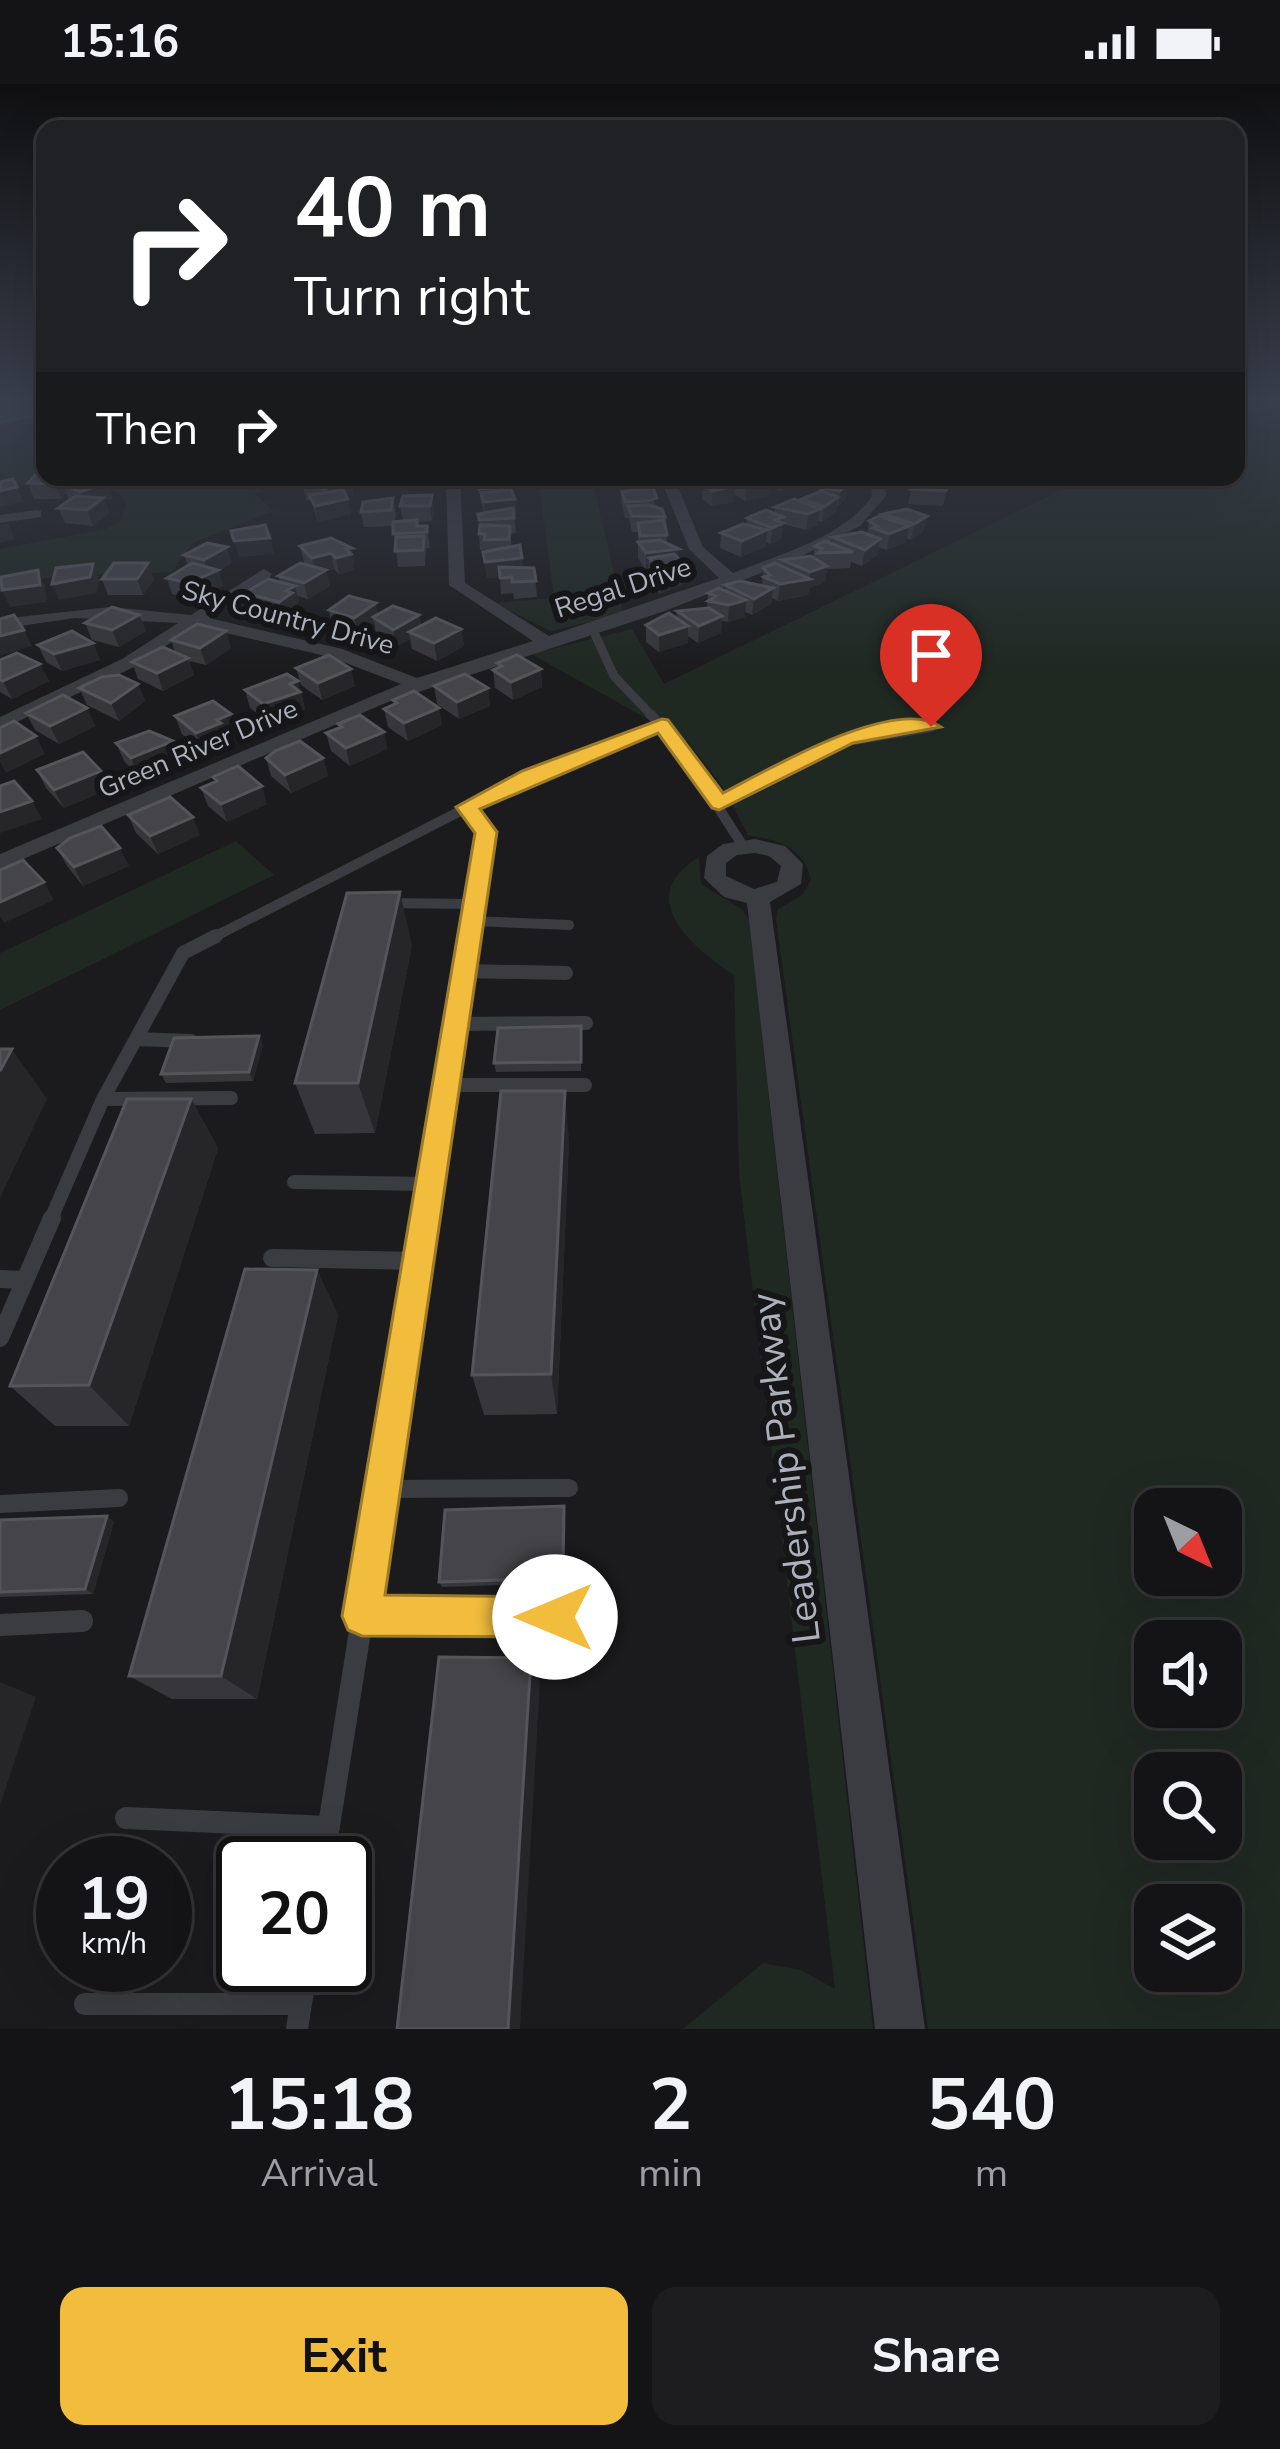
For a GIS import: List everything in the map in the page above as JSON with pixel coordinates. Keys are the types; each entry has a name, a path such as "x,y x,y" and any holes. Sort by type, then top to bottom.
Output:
{"street":[{"path":"446,492 457,585 545,641"},
{"path":"672,492 693,550 732,579"},
{"name":"Regal Drive","path":"416,685 545,641 665,608 859,521 879,492"},
{"path":"0,520 36,514"},
{"path":"0,724 128,663 264,574"},
{"name":"Sky Country Drive","path":"0,624 119,609 200,618 347,655 416,685"},
{"name":"Green River Drive","path":"0,862 416,685"},
{"path":"743,846 777,851 794,871 780,892 758,897 731,892 715,878 715,861 743,846"},
{"name":"Leadership Parkway","path":"758,897 900,2029"}],"lane":[{"path":"592,628 614,676 662,724 719,803 743,846"},
{"path":"0,1338 103,1099 183,953 529,776 662,724"},
{"path":"719,803 846,738 881,729 931,727"},
{"path":"327,1836 486,832 467,807"},
{"path":"365,903 569,925"},
{"path":"464,971 566,973"},
{"path":"456,1024 586,1023"},
{"path":"136,1039 204,1041"},
{"path":"446,1085 584,1085"},
{"path":"103,1099 231,1098"},
{"path":"294,1182 430,1184"},
{"path":"272,1258 418,1261"},
{"path":"0,1279 25,1280"},
{"path":"382,1489 569,1488"},
{"path":"0,1504 119,1498"},
{"path":"362,1616 555,1617"},
{"path":"0,1625 82,1622"},
{"path":"126,1818 328,1827"},
{"path":"85,2004 299,2017"}],"shaded area":[{"path":"117,492 258,492 255,494 274,511 193,543 172,572 57,576 0,588 0,549 106,529 120,521 126,505"},
{"path":"540,492 595,492 623,614 551,631 494,603 554,598"},
{"path":"1058,492 1280,492 1280,2029 928,2029 776,920 777,910 802,895 811,880 796,852 748,835 722,786 687,741 531,654 632,629 664,684"},
{"path":"236,841 274,875 0,1010 0,953"},
{"path":"699,857 701,884 743,910 749,920 873,2029 683,2029 763,1963 801,1970 835,1989 739,1174 734,975 687,937 670,905 670,889"}],"building":[{"path":"344,492 348,499 315,506 309,495"},
{"path":"512,492 515,499 484,502 481,493"},
{"path":"622,492 655,492 657,498 625,502"},
{"path":"819,492 838,497 824,507 802,499"},
{"path":"432,495 430,506 400,506 403,496"},
{"path":"75,496 103,498 87,510 58,508"},
{"path":"393,498 391,510 361,512 363,502"},
{"path":"794,499 820,509 808,514 775,507"},
{"path":"628,506 662,509 665,517 632,516"},
{"path":"513,508 514,518 479,520 478,514"},
{"path":"907,509 927,516 914,524 883,514"},
{"path":"766,510 783,517 775,520 783,523 772,528 747,518"},
{"path":"879,516 909,526 889,534 873,528 877,526 869,521"},
{"path":"417,520 417,526 427,526 427,532 393,534 393,522"},
{"path":"664,520 667,535 640,536 638,523"},
{"path":"743,524 767,530 742,541 721,533"},
{"path":"265,525 270,538 234,541 231,531"},
{"path":"480,525 510,526 509,539 484,540"},
{"path":"862,532 880,539 865,550 833,537"},
{"path":"424,536 423,550 395,551 396,537"},
{"path":"331,538 352,548 346,549 351,554 312,558 300,546"},
{"path":"660,540 679,549 646,553 638,542"},
{"path":"825,541 853,552 818,553 822,549 815,546"},
{"path":"207,543 227,547 204,560 184,555"},
{"path":"520,545 522,558 485,562 483,552"},
{"path":"674,554 687,567 661,578 649,558"},
{"path":"811,556 827,566 810,572 782,560"},
{"path":"114,563 148,563 137,579 102,579"},
{"path":"192,563 218,570 189,583 167,578"},
{"path":"300,563 326,570 304,583 278,576"},
{"path":"775,563 810,579 780,584 764,577 770,575 763,568"},
{"path":"93,564 90,577 52,584 56,568"},
{"path":"499,567 534,568 536,581 500,578"},
{"path":"38,570 40,585 2,590 1,577"},
{"path":"268,579 295,586 279,602 245,593"},
{"path":"740,581 773,588 754,599 725,585"},
{"path":"719,588 746,600 729,605 708,601 716,596 708,593"},
{"path":"349,596 376,603 354,618 329,610"},
{"path":"393,606 419,615 393,630 373,617"},
{"path":"112,607 139,615 112,630 85,623"},
{"path":"709,608 722,616 699,626 677,611"},
{"path":"669,613 688,626 659,635 646,625"},
{"path":"14,615 24,630 0,636 0,619"},
{"path":"436,618 461,629 434,643 409,632"},
{"path":"197,624 226,631 200,648 171,640"},
{"path":"72,631 93,643 54,654 38,645"},
{"path":"163,647 188,658 157,673 132,662"},
{"path":"17,653 40,664 0,680 0,660"},
{"path":"329,655 351,669 318,683 296,668"},
{"path":"517,655 541,669 511,682 493,670 502,666 497,663"},
{"path":"287,674 298,681 290,684 300,692 263,704 245,690"},
{"path":"465,674 488,688 457,702 434,686"},
{"path":"119,675 138,684 111,703 79,688 102,677"},
{"path":"414,691 439,708 404,723 384,709 397,703 393,700"},
{"path":"63,695 87,708 50,726 26,713"},
{"path":"213,701 231,714 196,733 175,716"},
{"path":"360,715 384,732 346,748 326,733 342,727 338,724"},
{"path":"14,721 36,736 0,753 0,728"},
{"path":"149,731 173,741 131,758 116,743"},
{"path":"300,741 323,758 285,775 266,758 275,751"},
{"path":"83,752 101,771 54,790 37,770"},
{"path":"238,766 262,786 221,804 201,788 217,781 213,777"},
{"path":"14,781 32,801 0,812 0,786"},
{"path":"170,797 193,817 150,836 128,815"},
{"path":"101,826 120,848 74,867 57,848 70,838"},
{"path":"23,860 44,882 0,902 0,870"},
{"path":"400,892 358,1083 295,1083 347,893"},
{"path":"581,1026 581,1062 494,1063 498,1028"},
{"path":"259,1036 249,1072 161,1074 174,1038"},
{"path":"0,1049 12,1049 0,1071"},
{"path":"501,1091 565,1091 551,1374 472,1375"},
{"path":"127,1099 191,1099 89,1385 10,1386"},
{"path":"245,1269 317,1270 221,1676 129,1676"},
{"path":"564,1506 563,1578 439,1582 445,1510"},
{"path":"107,1516 85,1589 0,1592 0,1520"},
{"path":"439,1657 531,1658 508,2029 397,2029"}],"route":[{"path":"555,1617 362,1616 486,832 467,807 529,776 662,724 719,803 846,738 881,729 931,727"}]}
